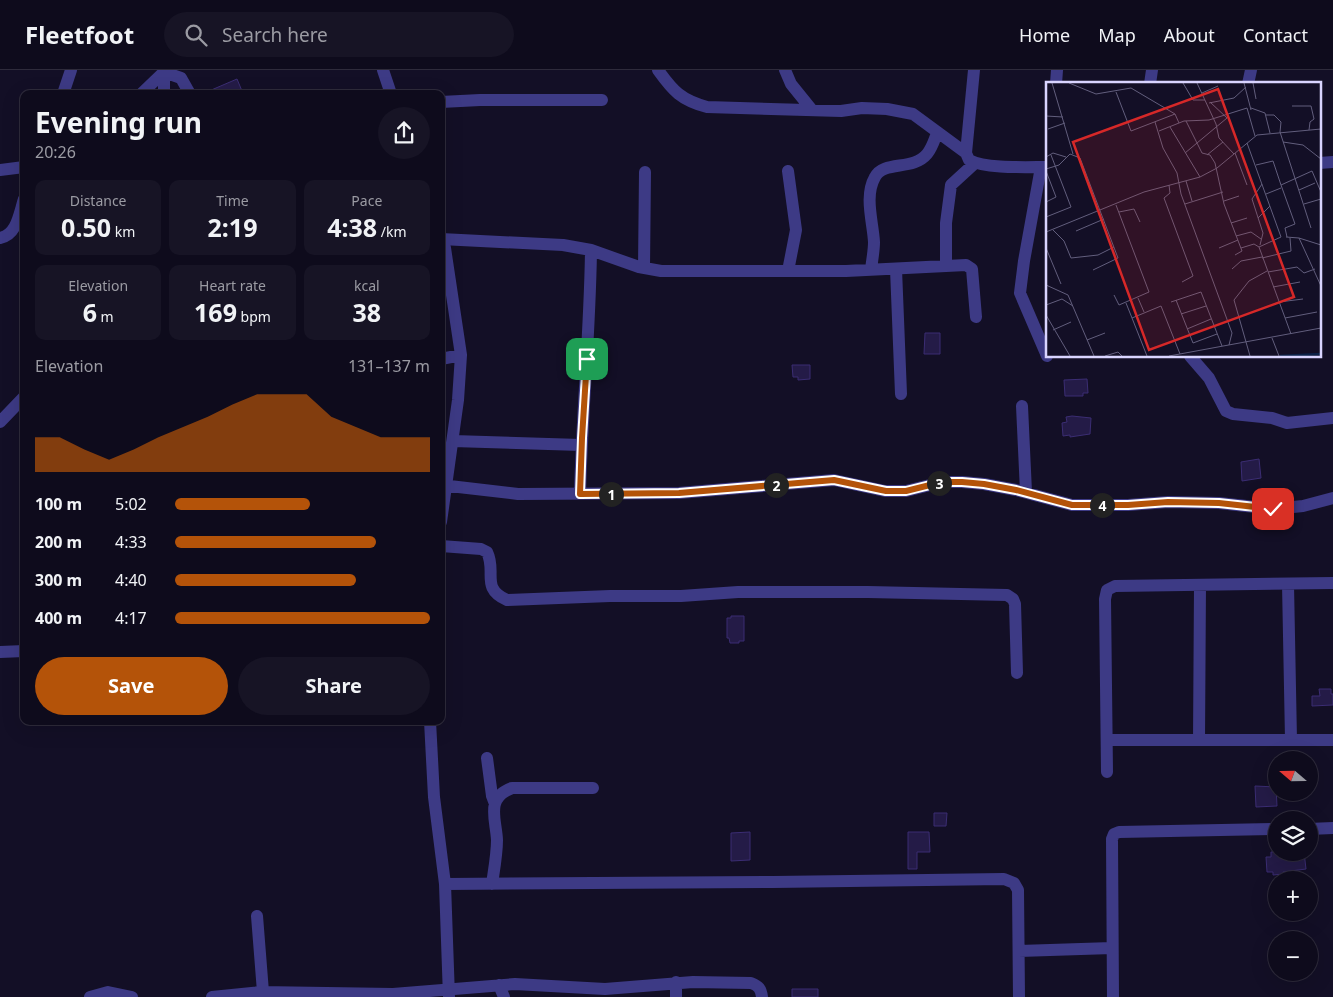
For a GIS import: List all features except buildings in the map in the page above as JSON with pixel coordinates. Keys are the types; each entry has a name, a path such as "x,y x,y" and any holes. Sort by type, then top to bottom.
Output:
{"street":[{"path":"64,90 71,70"},
{"path":"383,70 390,90"},
{"path":"658,70 679,95 690,102 707,107 840,111 862,108 905,112 921,119 937,133 966,153"},
{"path":"785,70 791,84 812,110"},
{"path":"974,70 966,153 969,160 975,163 1010,167 1044,167 1024,261 1020,293 1046,355"},
{"path":"145,90 164,71"},
{"path":"164,71 164,90"},
{"path":"164,71 181,78 188,90"},
{"path":"445,102 602,100"},
{"path":"871,269 874,244 870,197 875,176 880,170 913,164 926,156 937,133"},
{"path":"946,265 946,223 951,185 954,180 975,163"},
{"path":"0,170 20,168"},
{"path":"644,268 645,172"},
{"path":"788,172 796,230 788,271"},
{"path":"0,238 10,235 14,230 20,211"},
{"path":"445,238 555,245 591,250 644,268 661,271 896,269 966,264 972,269 976,317"},
{"path":"580,494 590,307 591,250"},
{"path":"445,256 461,355 453,441 445,481"},
{"path":"896,269 901,394"},
{"path":"445,358 461,355"},
{"path":"1192,358 1210,378 1226,412 1272,418 1287,423 1333,418"},
{"path":"0,422 20,401"},
{"path":"1022,406 1026,492"},
{"path":"453,441 582,445"},
{"path":"445,486 518,494 580,494 679,493 834,480 886,491 906,491 942,482 962,482 1026,492 1054,502 1072,505 1128,505 1168,502 1219,503 1273,509 1288,509 1333,498"},
{"path":"445,546 487,552 490,557 493,590 498,596 507,600 610,596 682,596 738,592 1007,595 1016,604 1017,673"},
{"path":"1107,772 1105,599 1107,590 1115,586 1333,583"},
{"path":"1288,584 1291,740"},
{"path":"1199,740 1200,585"},
{"path":"0,652 20,651"},
{"path":"430,725 434,797 445,884 449,993"},
{"path":"1107,740 1333,740"},
{"path":"487,758 492,796 495,804"},
{"path":"492,884 496,844 493,812 495,804 505,791 512,788 593,788"},
{"path":"1318,828 1333,828"},
{"path":"1113,997 1112,839 1114,834 1119,832 1268,829"},
{"path":"445,884 1004,879 1014,883 1018,890 1019,997"},
{"path":"257,916 263,992"},
{"path":"1019,951 1112,948"},
{"path":"212,997 263,992 449,993 515,984 605,989 676,982 751,983 761,989 762,997"},
{"path":"676,982 676,997"},
{"path":"499,985 504,997"},
{"path":"90,997 108,992 132,997"}],"route":[{"path":"587,359 580,494 679,493 834,480 886,491 906,491 942,482 962,482 1016,490 1054,502 1072,505 1128,505 1168,502 1219,503 1273,509"}]}
